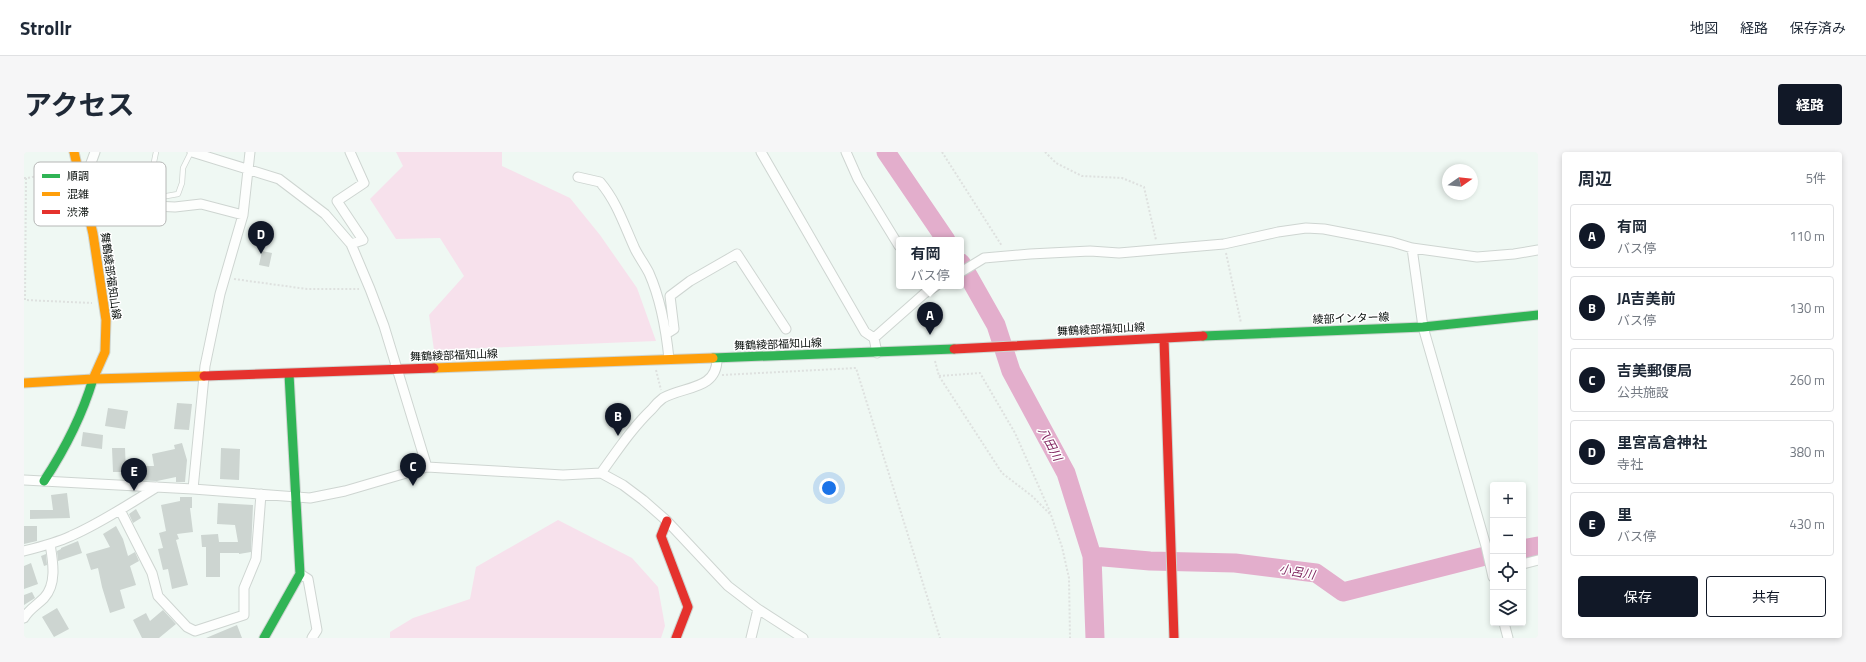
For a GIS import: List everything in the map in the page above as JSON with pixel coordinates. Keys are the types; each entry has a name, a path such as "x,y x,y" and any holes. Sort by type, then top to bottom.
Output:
{"main road":[{"name":"舞鶴綾部福知山線","path":"74,152 77,162"},
{"name":"舞鶴綾部福知山線","path":"91,226 104,306 106,341 101,365 93,379"},
{"name":"綾部インター線","path":"1164,338 1423,327 1538,315"},
{"name":"舞鶴綾部福知山線","path":"24,383 93,379 289,374 669,359 717,359 877,353 1164,338"},
{"path":"1164,338 1174,638"},
{"path":"264,638 300,574 294,495 289,374"},
{"path":"44,481 65,447 85,408 93,379"},
{"path":"667,521 661,536 688,607 676,638"}],"street":[{"path":"91,162 95,152"},
{"path":"191,152 279,179 325,214 351,244 370,289 427,467"},
{"path":"193,489 205,366 225,277 243,215 250,152"},
{"path":"350,152 364,183 338,201 363,240 351,244"},
{"path":"761,152 865,332 874,338 877,353"},
{"path":"846,152 866,192 896,241"},
{"path":"578,177 600,182 615,202 635,248 649,273 659,302 666,334 669,359"},
{"path":"166,207 201,204 243,215"},
{"path":"964,270 984,258 1090,252 1119,252 1224,244 1278,232 1306,228 1331,230 1392,242 1412,248 1477,257 1514,254 1538,250"},
{"path":"1412,248 1423,327 1490,563"},
{"path":"666,334 674,329 670,296 690,281 737,254 786,329"},
{"path":"874,338 923,290"},
{"path":"601,473 638,422 663,398 706,382 713,375 717,366 717,359"},
{"path":"24,480 294,495 310,498 345,491 427,467 563,475 601,473 623,485 667,521 728,586 758,609 803,638"},
{"path":"24,551 72,536 120,510 157,487"},
{"path":"120,510 152,572 158,596 187,627 195,631 244,615 244,588 256,559 261,494"},
{"path":"24,618 28,612 45,598 52,585 53,561 50,544"},
{"path":"1526,563 1538,560"},
{"path":"300,574 308,578 317,630 312,638"},
{"path":"751,638 758,609"},
{"path":"1505,626 1508,638"}],"lane":[{"path":"154,162 156,152"},
{"path":"166,196 178,194 182,183 183,168 191,152"}],"path":[{"path":"942,152 1008,256"},
{"path":"1045,152 1056,163 1082,176 1122,178 1144,187 1158,249"},
{"path":"25,178 24,300 84,301 104,306"},
{"path":"1224,244 1244,334"},
{"path":"225,277 307,289 370,289"},
{"path":"932,350 939,376 1002,473 1032,496 1051,515"},
{"path":"713,375 856,368 940,638"},
{"path":"656,369 663,398"},
{"path":"939,376 980,373 1015,433 1051,515 1062,547 1068,578 1070,638"}],"shaded area":[{"path":"396,152 502,152 502,166 570,198 600,235 637,288 656,341 434,350 429,315 464,276 440,238 396,239 370,199 403,166"},
{"path":"558,520 632,558 658,587 665,626 661,638 390,638 390,632 413,618 470,599 476,567"}],"building":[{"path":"262,251 272,253 269,267 259,265"},
{"path":"177,403 192,404 189,430 174,429"},
{"path":"108,408 128,411 125,429 105,426"},
{"path":"83,432 103,435 102,449 81,446"},
{"path":"182,443 187,460 185,482 176,482 176,477 157,481 130,480 129,466 154,466 152,454 175,449 174,445"},
{"path":"112,448 125,448 126,472 113,472"},
{"path":"221,448 240,449 239,480 220,479"},
{"path":"67,493 70,518 30,519 30,510 53,510 51,495"},
{"path":"180,497 192,497 192,508 190,508 193,532 177,534 179,539 176,540 188,585 172,589 168,569 163,570 158,549 163,548 159,533 166,531 161,505 180,501"},
{"path":"218,503 253,505 251,552 239,554 220,553 220,577 206,577 206,547 202,547 201,535 218,534 219,542 238,542 235,525 217,524"},
{"path":"136,509 141,518 133,523 129,514"},
{"path":"24,526 37,526 37,541 24,544"},
{"path":"116,526 123,539 128,556 135,552 139,561 130,566 136,585 120,590 125,608 110,613 98,568 91,570 86,554 110,547 103,534"},
{"path":"78,541 82,553 58,561 57,551"},
{"path":"46,554 47,565 44,566 41,556"},
{"path":"31,563 38,584 24,589 24,566"},
{"path":"32,592 35,598 24,605 24,595"},
{"path":"57,608 69,629 54,637 42,617"},
{"path":"163,610 176,624 159,638 142,638 133,620 146,613 150,621"},
{"path":"237,625 242,638 206,638"}],"waterway":[{"name":"八田川","path":"886,152 944,237"},
{"name":"八田川","path":"964,268 996,325 1011,371 1066,473 1092,556 1095,638"},
{"name":"小呂川","path":"1526,548 1538,546"},
{"name":"小呂川","path":"1092,556 1150,561 1235,563 1316,573 1343,592 1490,555"}],"traffic: fast":[{"path":"1203,336 1423,327 1538,315"},
{"path":"713,358 954,349"},
{"path":"264,638 300,574 289,374"},
{"path":"44,481 72,432 84,406 93,379"}],"traffic: slow":[{"path":"74,152 76,162"},
{"path":"91,226 106,320 105,352 93,379"},
{"path":"434,368 713,358"},
{"path":"24,383 93,379 204,376"}],"traffic: jam":[{"path":"954,349 1203,336"},
{"path":"1164,339 1174,638"},
{"path":"204,376 434,368"},
{"path":"667,521 661,536 688,607 676,638"}],"place":[{"name":"里宮高倉神社","path":"261,254"},
{"name":"有岡","path":"930,335"},
{"name":"JA吉美前","path":"618,436"},
{"name":"吉美郵便局","path":"413,486"},
{"name":"里","path":"134,491"}]}
